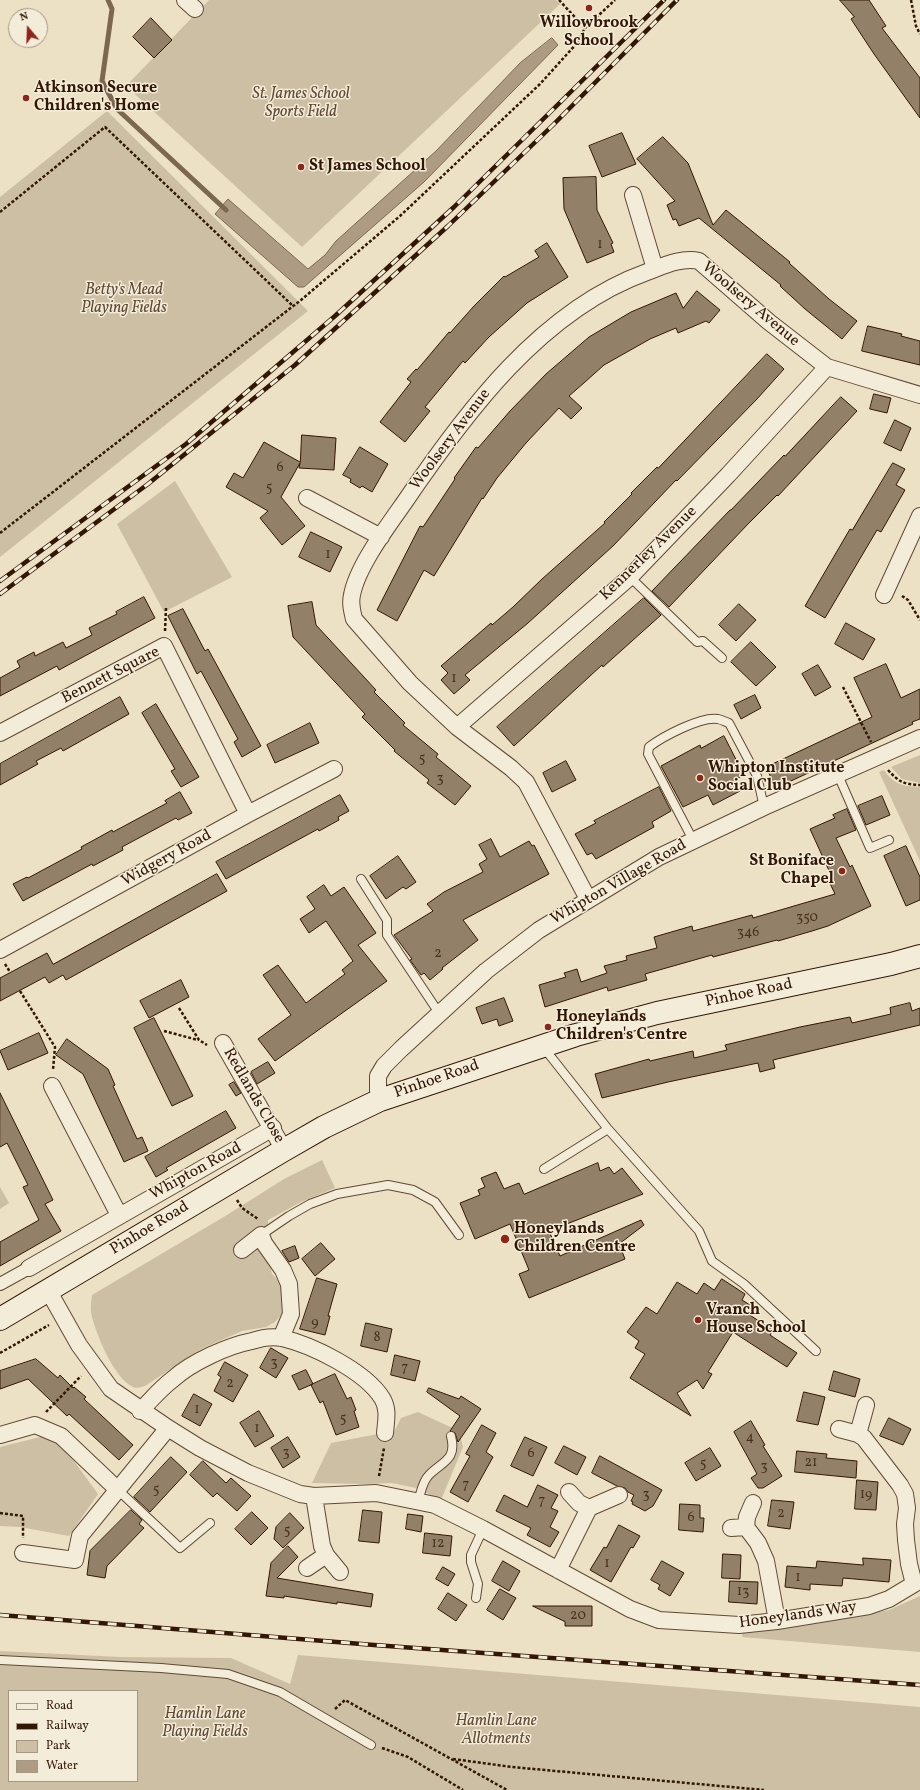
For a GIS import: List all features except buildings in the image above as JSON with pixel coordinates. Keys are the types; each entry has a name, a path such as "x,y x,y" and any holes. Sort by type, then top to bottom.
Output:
{"main road":[{"name":"Pinhoe Road","path":"0,1319 284,1150 324,1127 380,1100 542,1045 657,1013 884,966 920,956"}],"street":[{"path":"633,195 655,268"},
{"name":"Woolsery Avenue","path":"588,899 526,782 511,768 457,727 410,683 354,619 351,604 353,590 369,555 436,456 485,394 512,365 568,315 594,297 627,279 655,268 682,260 699,261 769,322 827,367 920,395"},
{"name":"Kennerley Avenue","path":"457,727 630,577 728,475 827,367"},
{"path":"307,498 381,537"},
{"path":"886,589 914,543 920,516"},
{"name":"Bennett Square","path":"0,733 164,646 248,814"},
{"name":"Whipton Village Road","path":"380,1100 378,1076 384,1066 439,1013 509,952 539,930 659,857 764,807 920,738"},
{"name":"Widgery Road","path":"0,950 248,814 334,769"},
{"name":"Redlands Close","path":"223,1043 273,1128 284,1150"},
{"path":"52,1086 119,1215"},
{"name":"Whipton Road","path":"0,1284 273,1128"},
{"path":"242,1250 261,1235 264,1243 283,1270 289,1284 290,1314 280,1338"},
{"name":"Honeylands Way","path":"48,1290 92,1364 111,1389 140,1411 200,1448 248,1474 287,1490 314,1496 376,1493 435,1505 483,1529 630,1609 659,1620 739,1625 777,1621 869,1606 889,1599 917,1584 909,1564 905,1524 907,1508 905,1494 869,1443 858,1434 839,1429"},
{"path":"140,1411 173,1378 207,1357 229,1347 250,1341 267,1338 280,1338 301,1344 336,1360 350,1367 365,1378 382,1398 387,1415 385,1433"},
{"path":"858,1434 866,1405"},
{"path":"0,1435 35,1425 61,1436 118,1490"},
{"path":"23,1553 75,1560 80,1536 168,1428"},
{"path":"569,1492 580,1503 589,1508"},
{"path":"558,1570 589,1508 619,1495"},
{"path":"314,1496 319,1534 326,1555 340,1572"},
{"path":"753,1503 747,1517 738,1528 758,1543 766,1561 777,1621"},
{"path":"306,1568 326,1555"}],"lane":[{"path":"630,577 697,642 703,641 722,658"},
{"path":"693,840 648,754 649,748 657,741 703,720 717,719 730,724 757,776 764,807"},
{"path":"838,775 870,848 889,840"},
{"path":"361,879 387,920 387,936 439,1013"},
{"path":"542,1045 608,1129 699,1231 712,1261 744,1284 816,1351"},
{"path":"544,1169 608,1129"},
{"path":"261,1235 310,1204 337,1194 388,1185 414,1190 434,1202 459,1235"},
{"path":"418,1501 423,1483 428,1476 451,1457 454,1446 451,1436"},
{"path":"118,1490 180,1548 210,1523"},
{"path":"476,1598 478,1584 471,1562 471,1555 483,1529"},
{"path":"0,1660 161,1668 228,1674 280,1692 371,1745"}],"path":[{"path":"559,0 585,28"},
{"path":"0,533 293,306 400,216 472,150 540,84 578,42 585,28 615,0"},
{"path":"911,0 916,26 920,34"},
{"path":"0,212 105,127 293,306"},
{"path":"886,589 908,600 920,620"},
{"path":"164,646 166,608"},
{"path":"843,687 886,769 898,781 905,784 920,786"},
{"path":"20,990 55,1047 52,1086"},
{"path":"179,1008 199,1040"},
{"path":"164,1031 199,1040 207,1045 223,1043"},
{"path":"227,1184 242,1208 258,1219 261,1235"},
{"path":"0,1353 63,1317"},
{"path":"35,1425 92,1364"},
{"path":"376,1493 384,1450 385,1433"},
{"path":"0,1513 23,1516 23,1553"},
{"path":"334,1710 345,1700 507,1790"},
{"path":"371,1745 408,1757 463,1790"},
{"path":"453,1759 512,1767 764,1790"}],"green space":[{"name":"St. James School Sports Field","path":"209,0 556,0 560,4 302,247 126,86"},
{"name":"Betty's Mead Playing Fields","path":"107,111 308,311 0,557 0,197"},
{"path":"175,481 232,577 164,612 117,524"},
{"path":"920,755 920,783 902,779 891,767"},
{"path":"884,770 891,779 899,784 920,787 920,861 879,772"},
{"path":"322,1160 335,1188 301,1202 268,1220 268,1255 272,1274 279,1281 284,1291 282,1314 275,1322 266,1327 242,1331 201,1349 145,1386 134,1388 126,1382 119,1375 107,1356 94,1325 91,1314 92,1295 227,1215 284,1179"},
{"path":"0,1187 9,1203 0,1209"},
{"path":"418,1412 459,1431 463,1447 441,1500 416,1488 392,1483 312,1483 331,1443 378,1434 392,1436 401,1418"},
{"path":"40,1437 54,1441 71,1457 98,1494 69,1536 20,1527 0,1526 0,1447"},
{"path":"920,1596 920,1652 742,1637 743,1631 850,1617 889,1610"},
{"name":"Hamlin Lane Allotments","path":"0,1651 120,1657 231,1658 290,1684 298,1655 920,1707 920,1790 0,1790"}],"water":[{"path":"552,38 558,45 424,182 304,287 298,287 215,214 228,199 308,269 325,255 336,241 436,151 520,63"}],"waterway":[{"path":"108,0 112,9 102,81 117,109 226,210"}],"railway":[{"path":"0,581 186,444 335,316 454,207 664,0"},
{"path":"0,594 148,484 295,365 448,226 553,125 677,0"},
{"path":"0,1615 374,1645 920,1685"}],"place":[{"name":"Willowbrook School","path":"589,8"},
{"name":"Atkinson Secure Children's Home","path":"26,98"},
{"name":"St James School","path":"301,167"},
{"name":"Whipton Institute Social Club","path":"700,778"},
{"name":"St Boniface Chapel","path":"842,871"},
{"name":"Honeylands Children's Centre","path":"548,1027"},
{"name":"Honeylands Children Centre","path":"505,1239"},
{"name":"Vranch House School","path":"698,1320"}],"park label":[{"name":"Hamlin Lane Playing Fields","path":"205,1724"}]}
